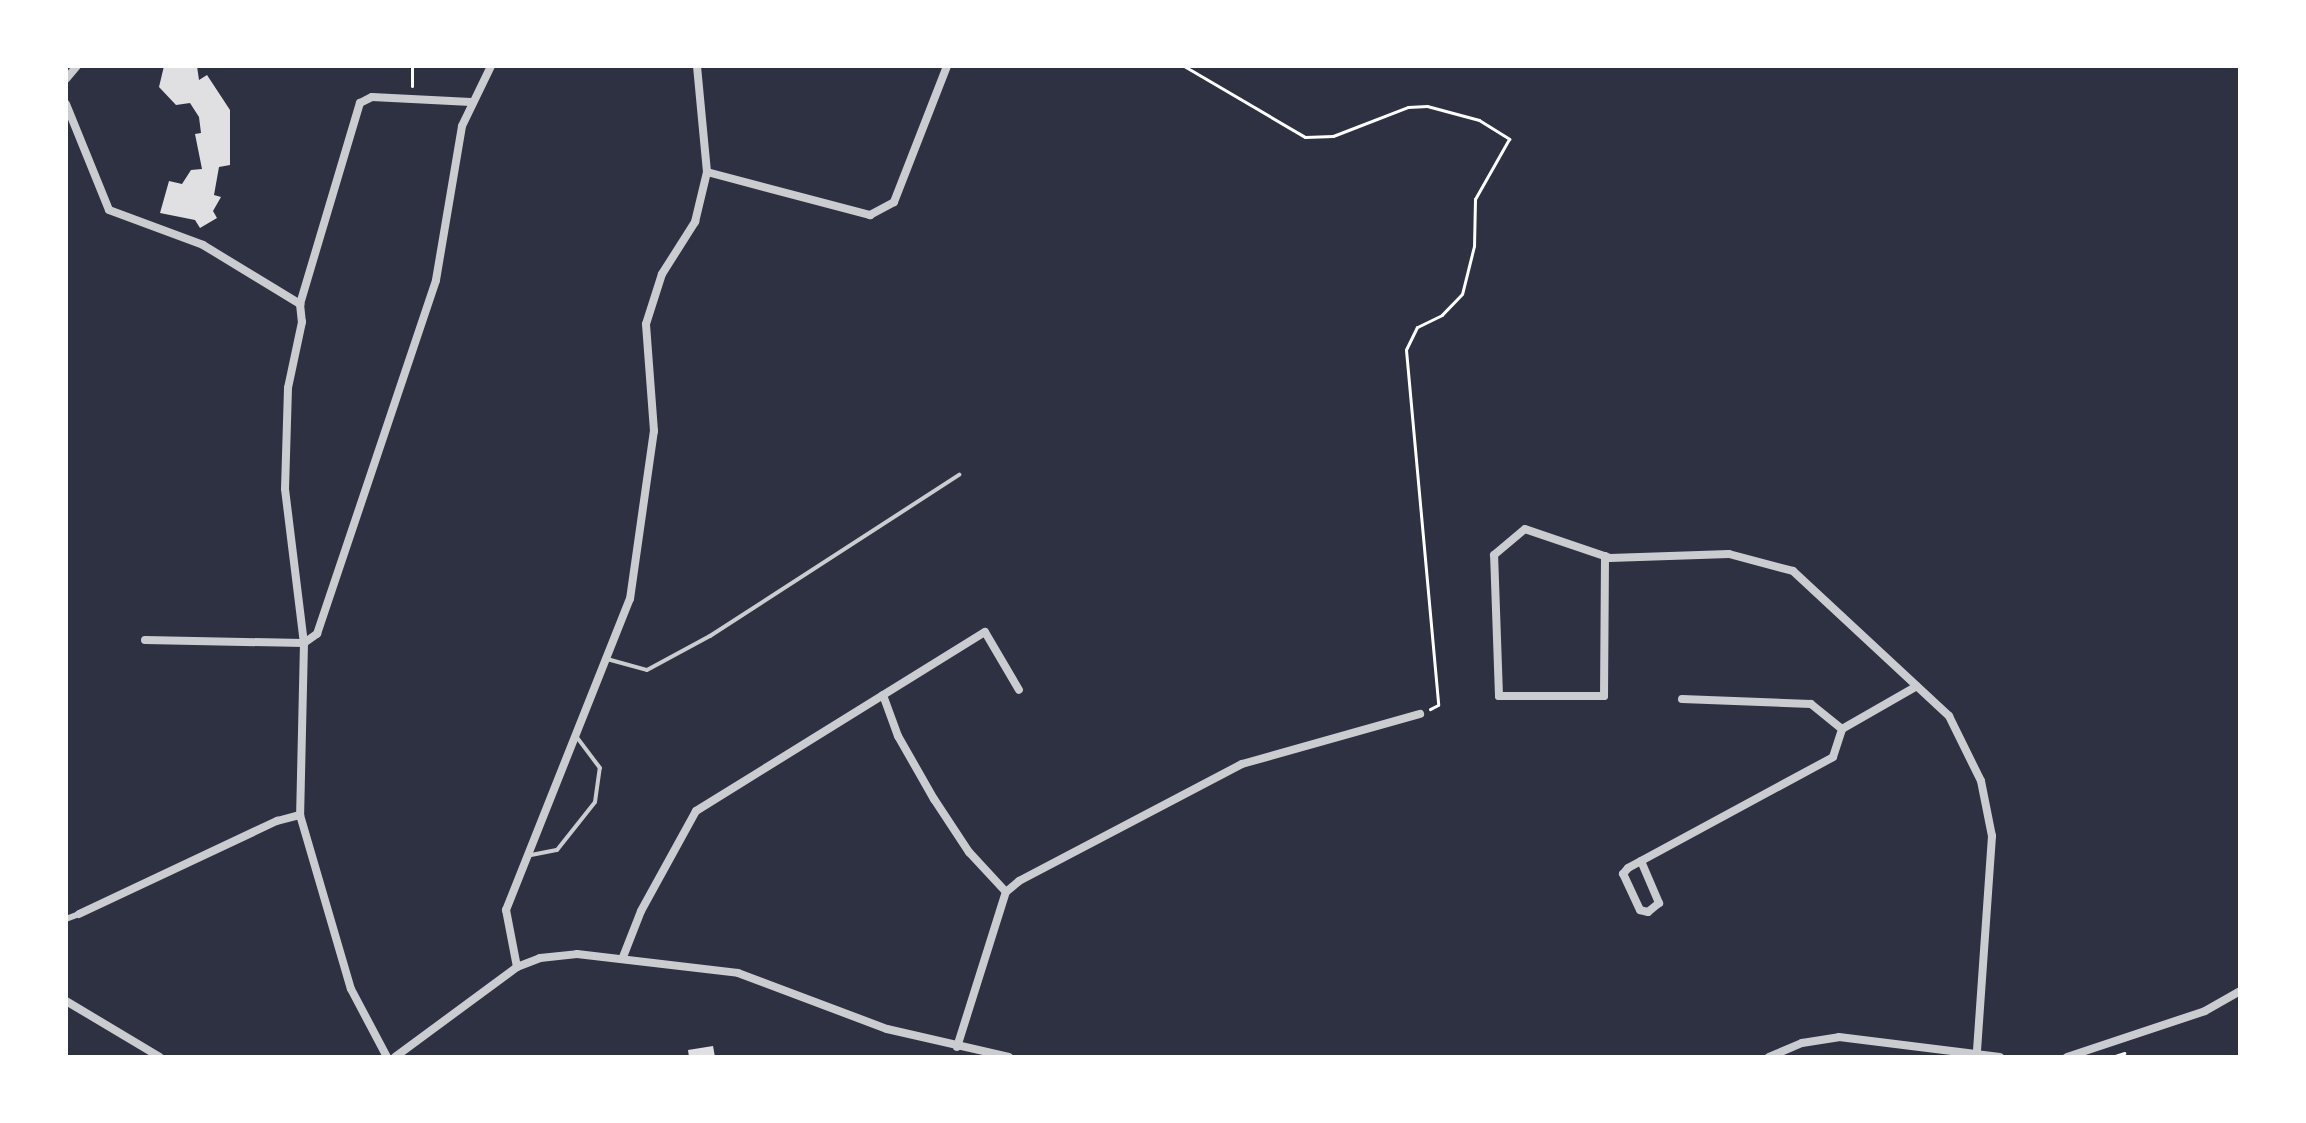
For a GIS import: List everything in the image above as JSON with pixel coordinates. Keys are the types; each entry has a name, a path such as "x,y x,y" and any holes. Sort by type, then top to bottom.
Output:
{"street":[{"path":"66,79 77,66"},
{"path":"145,640 304,643 317,634 436,280 462,126 491,66"},
{"path":"517,967 506,910 630,599 654,431 646,324 662,274 695,222 707,172 697,66"},
{"path":"707,172 870,215 894,202 947,66"},
{"path":"387,1057 351,989 300,815 304,643 285,489 286,404 300,304 355,110 372,97 471,102"},
{"path":"66,104 109,210 203,245 300,304"},
{"path":"1605,556 1604,696 1499,696 1494,555 1525,529 1605,556 1729,554 1793,571 1949,716 1981,781 1992,836 1977,1053"},
{"path":"623,957 641,911 696,811 985,632 1019,690"},
{"path":"1641,861 1659,903 1648,912 1640,910 1623,874 1641,861 1833,757 1842,729 1917,686"},
{"path":"883,695 898,736 934,799 969,852 1006,892"},
{"path":"1682,699 1811,704 1842,729"},
{"path":"957,1047 1006,892 1242,764 1420,714"},
{"path":"66,919 277,821 300,815"},
{"path":"395,1057 517,967 558,955 623,957 738,973 887,1029 1009,1057"},
{"path":"2067,1057 2205,1011 2240,991"},
{"path":"66,1001 160,1057"},
{"path":"1769,1057 1802,1043 1839,1037 2000,1057"}],"lane":[{"path":"607,659 647,670 710,636 959,475"},
{"path":"528,855 557,850 595,802 600,768 577,738"}],"path":[{"path":"412,66 412,98"},
{"path":"1184,66 1305,137 1333,136 1408,107 1427,106 1479,120 1509,139 1475,199 1474,246 1462,294 1442,315 1417,327 1406,350 1438,705"}],"building":[{"path":"164,66 197,66 199,80 207,75 230,110 230,165 219,167 214,195 221,197 213,211 217,218 200,228 195,220 160,213 169,181 182,184 191,170 202,169 195,134 201,133 199,117 190,103 176,105 159,87"},
{"path":"713,1046 715,1057 689,1057 688,1050"}]}
